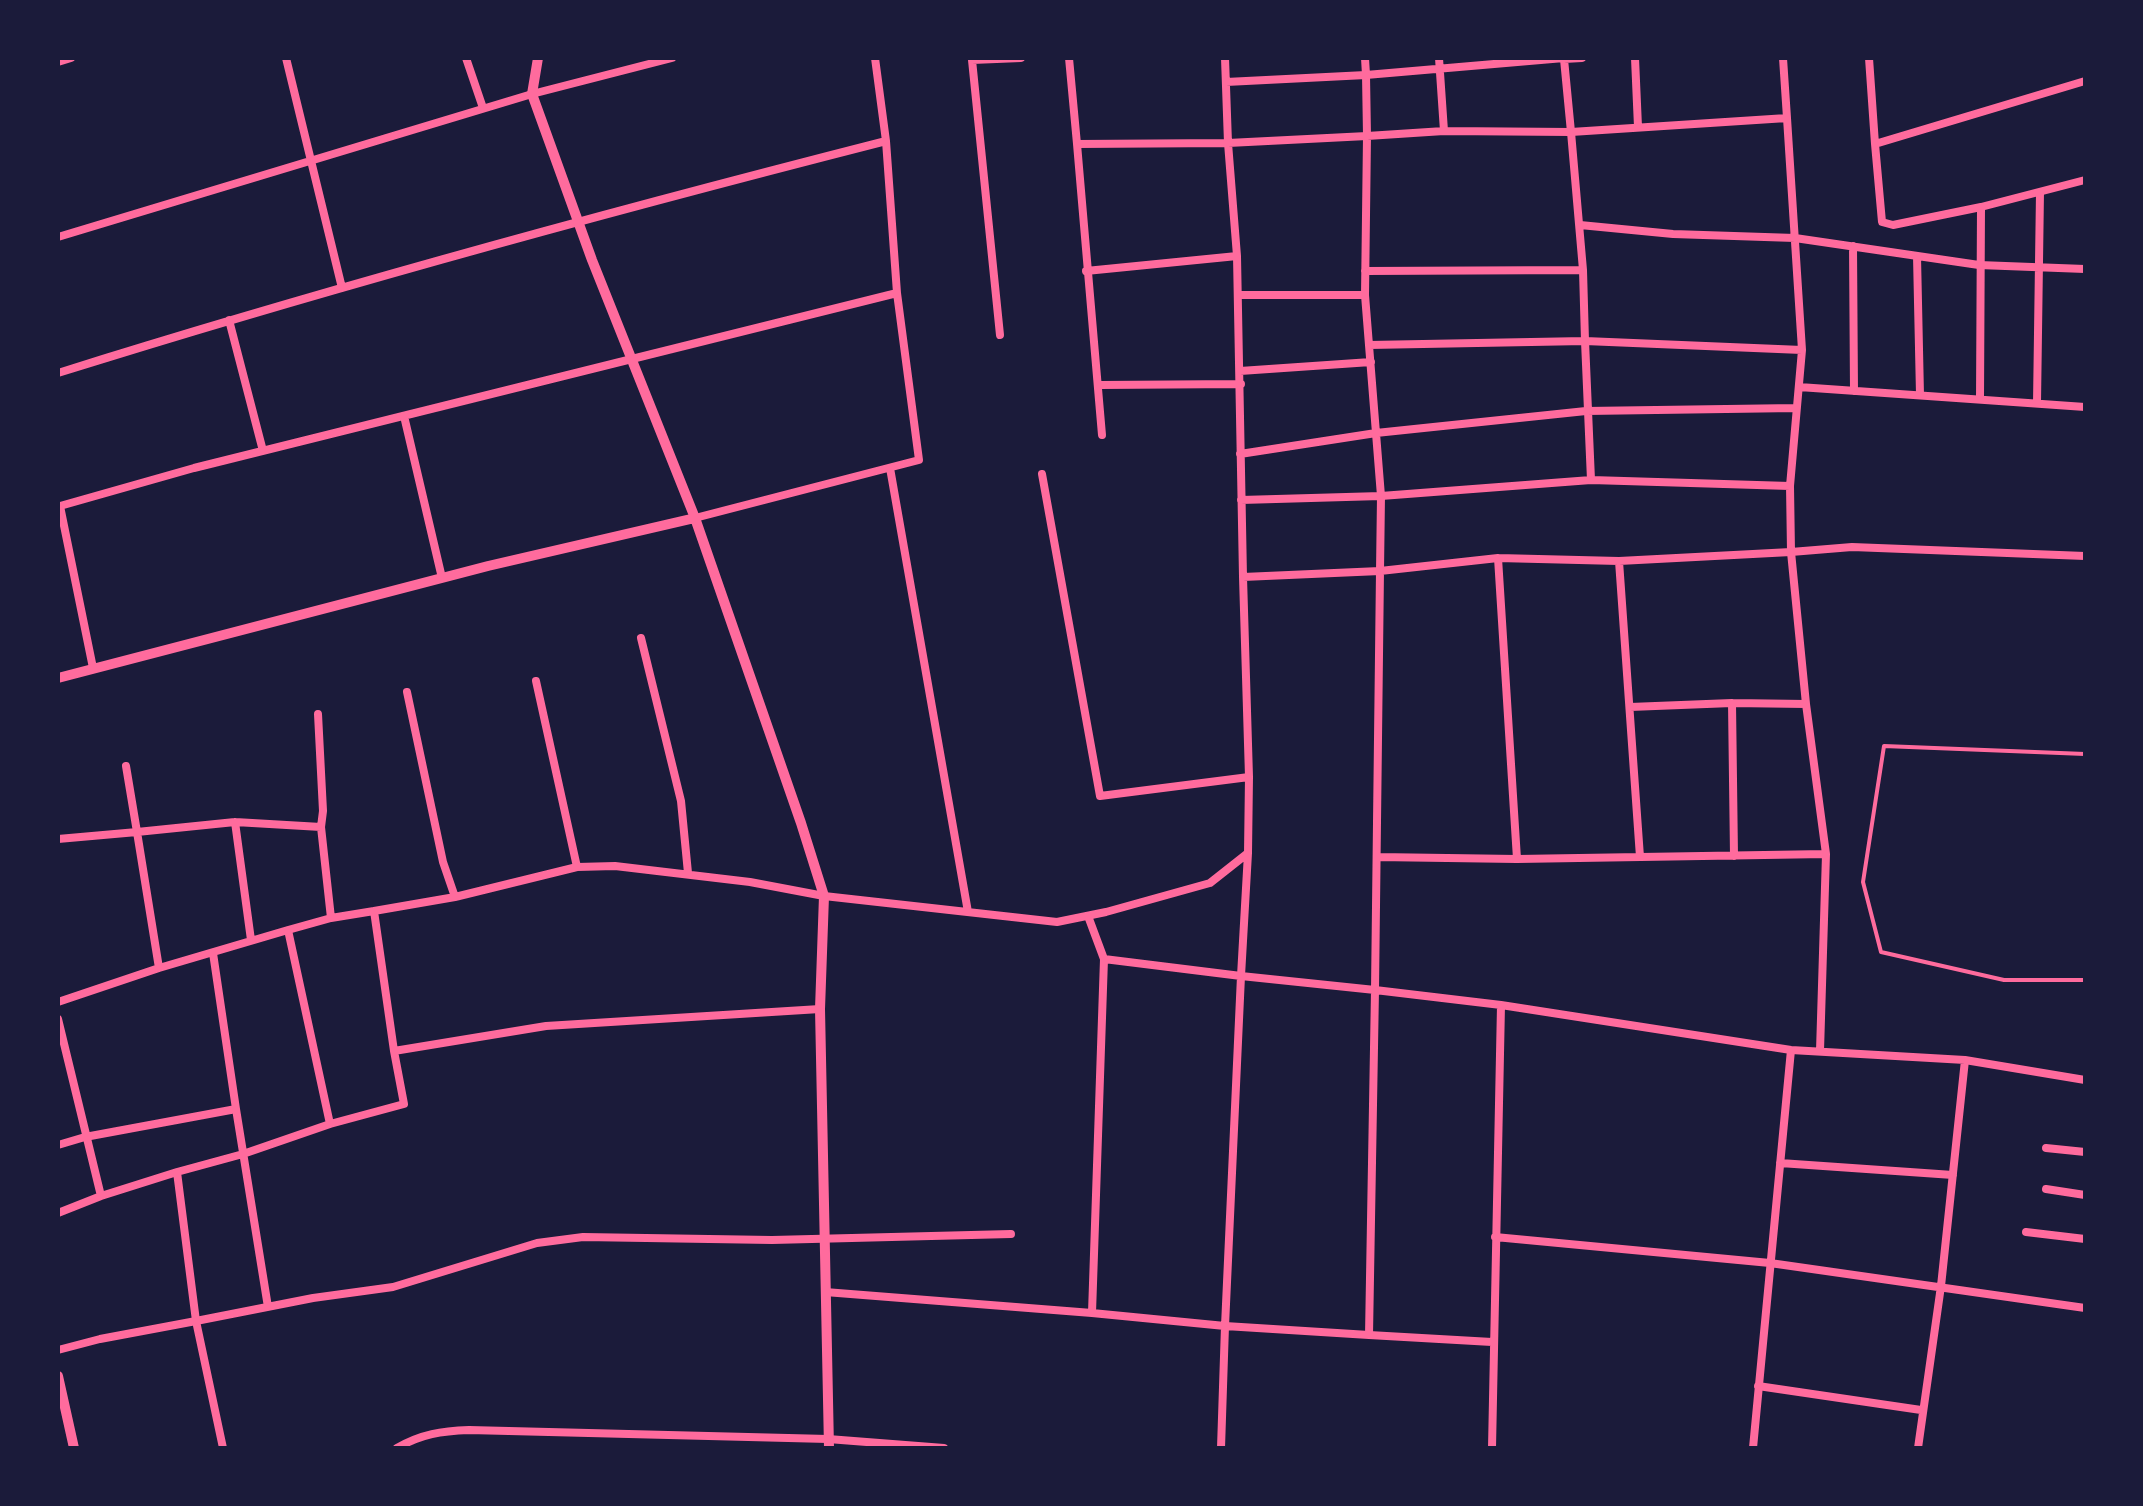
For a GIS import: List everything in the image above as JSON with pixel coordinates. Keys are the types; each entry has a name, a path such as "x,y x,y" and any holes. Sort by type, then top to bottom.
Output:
{"street":[{"path":"58,62 71,58"},
{"path":"286,58 342,288"},
{"path":"466,58 483,108"},
{"path":"538,58 532,94 592,260 695,518 824,896 820,1009 828,1444"},
{"path":"58,237 483,108 672,58"},
{"path":"58,678 442,578 695,518 919,460 897,293 886,141 875,58"},
{"path":"1000,335 972,59 1021,58"},
{"path":"1069,58 1102,435"},
{"path":"1221,1448 1249,777 1237,256 1225,58"},
{"path":"1365,58 1365,295 1381,496 1369,1335"},
{"path":"1439,58 1444,131"},
{"path":"1226,82 1366,75 1500,61 1582,58"},
{"path":"1635,58 1638,127"},
{"path":"1783,58 1802,350 1790,486 1791,552 1806,704 1826,854 1820,1051"},
{"path":"1869,58 1882,222 1893,225 1981,207 2085,180"},
{"path":"1564,59 1583,270 1591,480"},
{"path":"1875,144 2085,81"},
{"path":"1077,144 1228,143 1444,131 1571,132 1787,118"},
{"path":"58,373 229,320 578,220 886,141"},
{"path":"2037,403 2040,192"},
{"path":"1980,399 1981,207"},
{"path":"1580,225 1673,234 1795,238 1979,265 2085,269"},
{"path":"1853,246 1854,391"},
{"path":"1086,271 1237,256"},
{"path":"1917,256 1920,395"},
{"path":"1365,271 1583,270"},
{"path":"93,668 59,502 897,293"},
{"path":"1238,295 1365,295"},
{"path":"229,320 263,451"},
{"path":"1369,345 1585,341 1802,350"},
{"path":"1240,371 1371,362"},
{"path":"1100,385 1241,384"},
{"path":"1799,387 2085,407"},
{"path":"1240,454 1376,433 1586,411 1796,408"},
{"path":"404,416 442,578"},
{"path":"890,468 968,912"},
{"path":"1042,474 1100,796 1249,777"},
{"path":"1241,500 1381,496 1591,480 1790,486"},
{"path":"1243,577 1380,571 1498,558 1619,561 1852,547 2085,556"},
{"path":"1498,558 1517,859"},
{"path":"1619,561 1640,857"},
{"path":"641,638 681,801 688,873"},
{"path":"536,681 577,867"},
{"path":"407,692 443,862 455,897"},
{"path":"1732,703 1734,856"},
{"path":"1630,707 1806,704"},
{"path":"318,714 323,811 321,827 331,918"},
{"path":"126,766 159,968"},
{"path":"58,839 235,822 321,827"},
{"path":"235,822 251,940"},
{"path":"58,1002 159,968 331,918 455,897 577,867 615,866 688,873 824,896 1057,922 1210,883 1248,853"},
{"path":"1377,857 1517,859 1826,854"},
{"path":"58,1213 177,1172 404,1104 374,911"},
{"path":"1088,916 1104,959 1092,1313"},
{"path":"288,930 330,1124"},
{"path":"213,953 268,1307"},
{"path":"1104,959 1501,1005 1791,1050 1965,1060 2085,1080"},
{"path":"1492,1448 1501,1005"},
{"path":"394,1051 546,1026 820,1009"},
{"path":"58,1019 101,1196"},
{"path":"1753,1448 1791,1050"},
{"path":"1918,1448 1941,1286 1965,1060"},
{"path":"58,1145 85,1137 236,1109"},
{"path":"2046,1148 2085,1152"},
{"path":"1780,1163 1953,1175"},
{"path":"177,1172 196,1321 223,1448"},
{"path":"2046,1189 2085,1195"},
{"path":"2026,1232 2085,1239"},
{"path":"58,1350 268,1307 393,1287 537,1243 583,1237 824,1240 1011,1234"},
{"path":"1495,1237 1770,1263 2085,1308"},
{"path":"825,1292 1225,1326 1492,1342"},
{"path":"58,1376 74,1448"},
{"path":"1758,1386 1921,1410"},
{"path":"397,1448 417,1436 469,1430 944,1448"}],"lane":[{"path":"2085,754 1884,746 1863,882 1881,952 2004,980 2085,980"}]}
